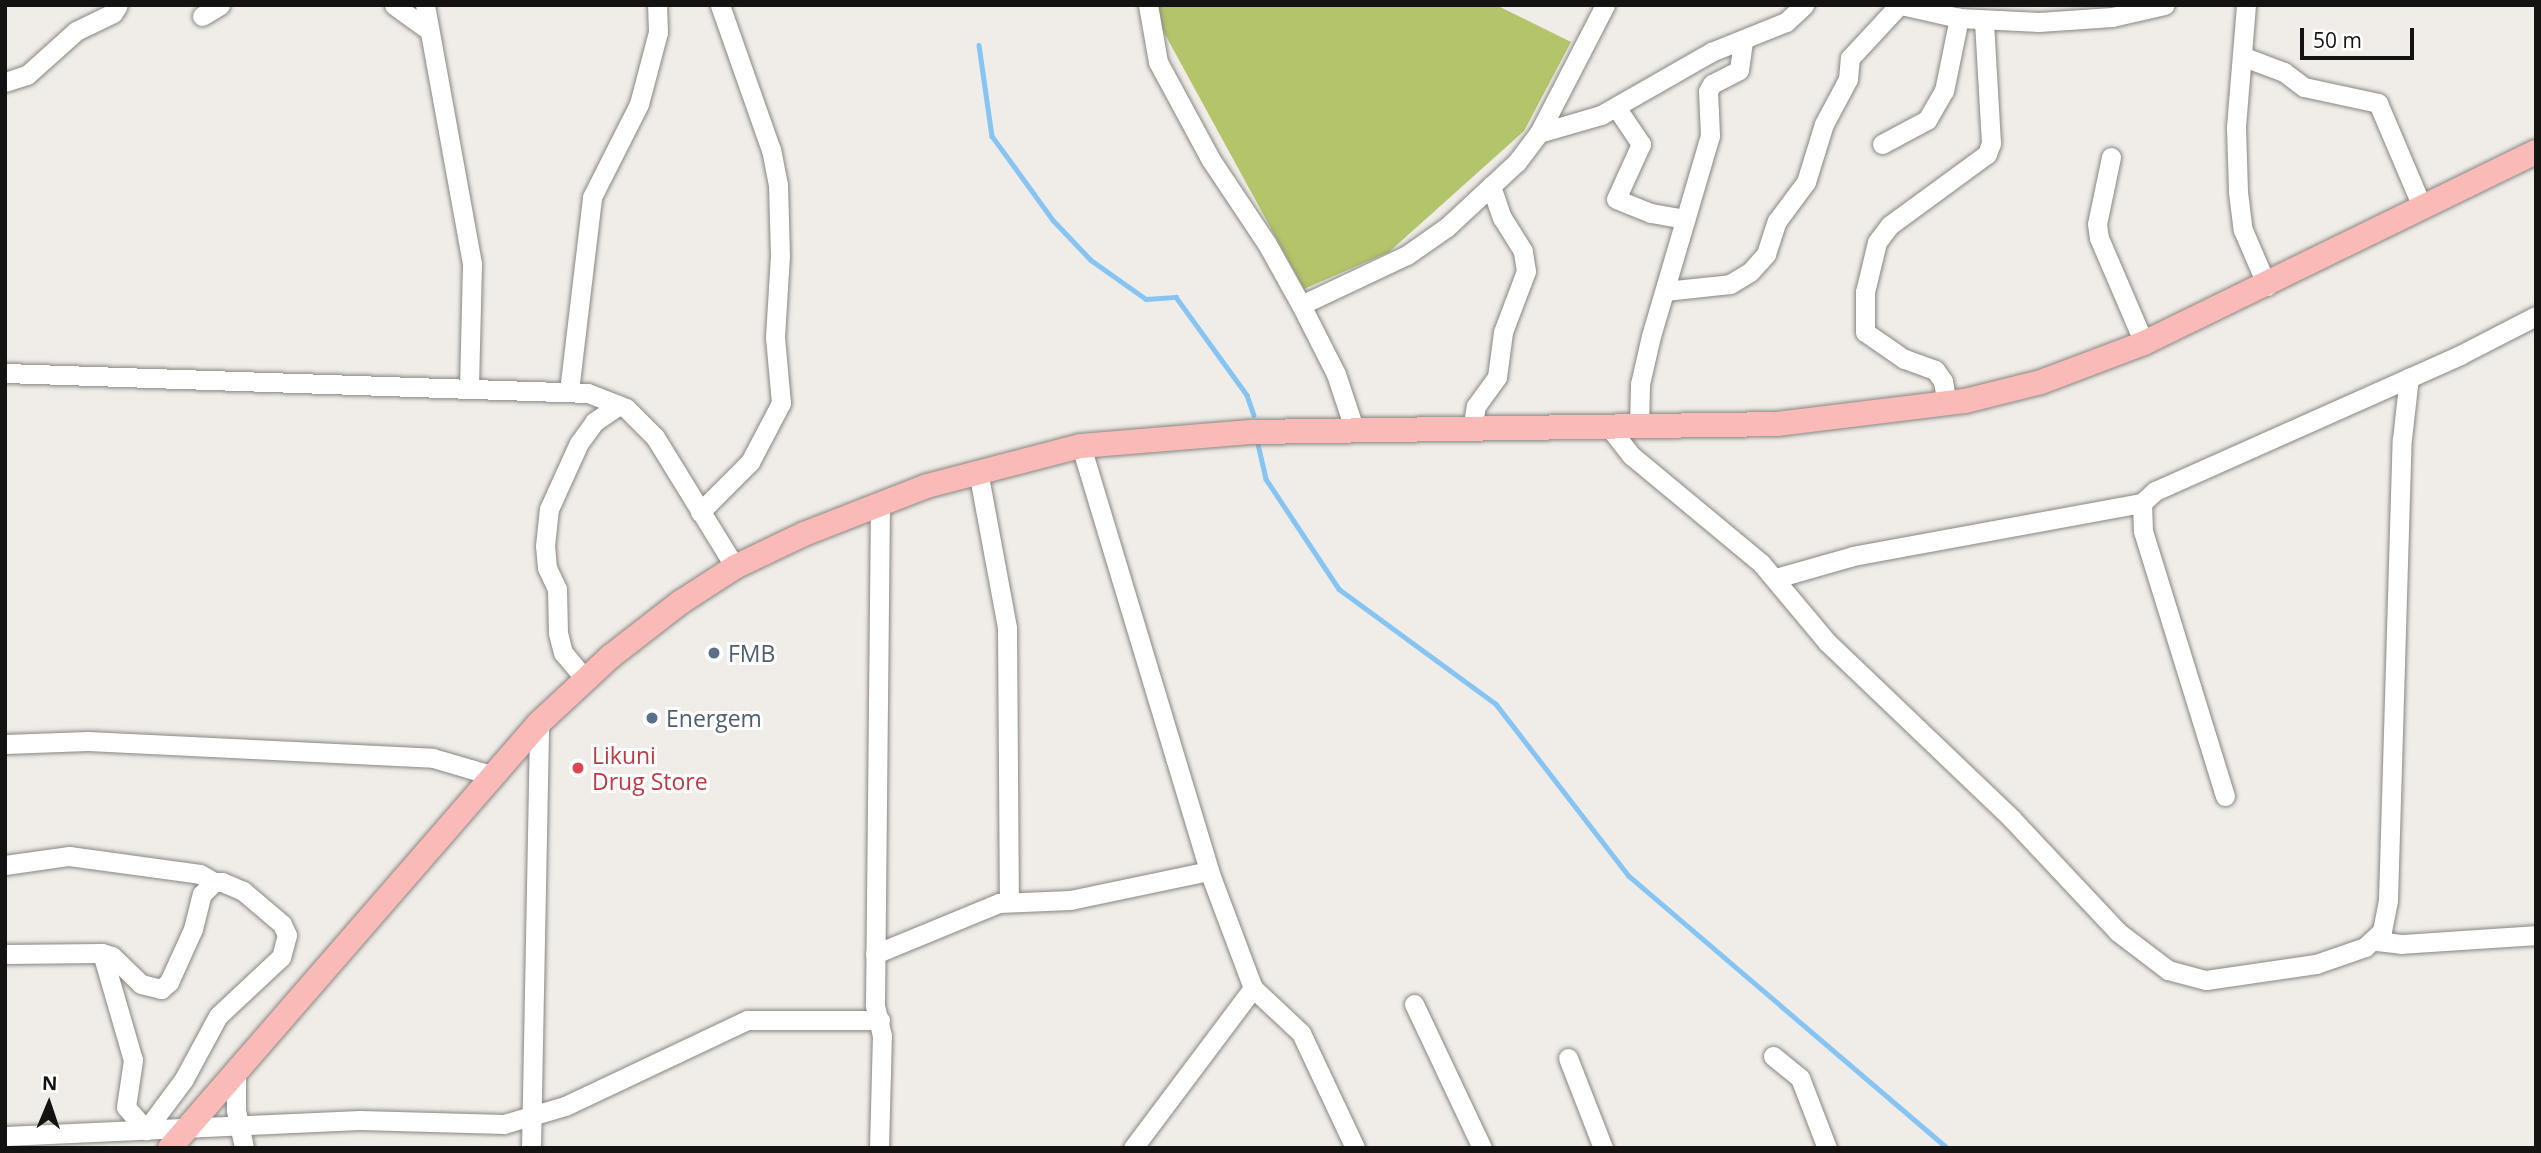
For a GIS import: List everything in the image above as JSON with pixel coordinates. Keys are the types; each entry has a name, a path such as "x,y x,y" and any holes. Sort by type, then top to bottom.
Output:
{"main road":[{"path":"170,1148 491,775 539,723 586,680 681,602 735,567 880,502 978,471 1081,446 1253,432 1777,424 1947,404 2041,382 2144,344 2536,152"}],"street":[{"path":"5,82 27,75 76,31 113,13 118,5"},
{"path":"202,16 220,5"},
{"path":"394,5 426,28"},
{"path":"425,5 426,28 450,125 472,264 469,386"},
{"path":"569,391 575,367 592,197 639,104 659,32 657,5"},
{"path":"700,512 750,462 781,403 775,337 780,256 778,185 771,150 720,5"},
{"path":"1148,5 1158,61 1211,160 1267,244 1301,306 1336,374 1355,431"},
{"path":"1301,306 1407,255 1447,227 1491,186 1539,133 1605,5"},
{"path":"1539,133 1616,107 1711,52 1786,22 1804,5"},
{"path":"1665,291 1730,284 1750,272 1766,254 1777,221 1806,182 1824,124 1848,79 1850,58 1900,5 1959,19 1984,21 2079,20 2165,5"},
{"path":"2246,5 2244,57 2236,127 2238,192 2244,230 2267,286"},
{"path":"1882,144 1927,120 1944,91 1959,19"},
{"path":"1947,404 1943,381 1935,370 1904,359 1865,332 1865,292 1877,242 1891,225 1987,154 1992,143 1984,21"},
{"path":"1639,426 1643,369 1710,135 1708,91 1712,84 1739,70 1743,40"},
{"path":"2244,57 2284,72 2304,87 2378,103 2423,209"},
{"path":"1616,107 1641,144 1616,199 1651,213 1685,219"},
{"path":"2111,158 2097,224 2099,238 2144,344"},
{"path":"1472,430 1476,406 1497,377 1503,332 1525,271 1523,251 1502,218 1491,186"},
{"path":"1776,578 1853,556 2142,503 2155,491 2409,377 2536,316"},
{"path":"5,373 569,391 619,405 655,437 735,567"},
{"path":"2376,940 2388,900 2402,439 2409,377"},
{"path":"586,680 563,653 558,633 557,589 547,568 545,546 549,509 579,443 594,422 619,405"},
{"path":"1609,427 1632,456 1776,578 1863,679 2003,810 2118,932 2168,970 2191,979 2233,978 2316,964 2376,940 2401,944 2536,935"},
{"path":"1081,446 1209,872 1253,988 1301,1032 1355,1148"},
{"path":"978,471 1007,628 1009,901"},
{"path":"878,1148 880,1020 875,1005 875,954 880,502"},
{"path":"2142,503 2143,531 2225,796"},
{"path":"531,1148 539,723"},
{"path":"5,744 88,741 382,755 454,762 491,775"},
{"path":"5,865 69,856 200,874 214,882 232,884 282,925 287,946 262,979 218,1016 184,1079 146,1130"},
{"path":"875,954 1009,901 1070,900 1209,872"},
{"path":"5,954 102,953 113,956 141,984 161,989 169,982 193,929 202,894 214,882"},
{"path":"102,953 133,1060 126,1107 146,1130"},
{"path":"1133,1148 1253,988"},
{"path":"1414,1004 1482,1148"},
{"path":"5,1136 360,1120 504,1124 531,1119 747,1020 880,1020"},
{"path":"1773,1056 1800,1078 1827,1148"},
{"path":"1568,1058 1603,1148"},
{"path":"236,1071 239,1127 244,1148"}],"green space":[{"path":"1156,5 1496,5 1571,42 1524,131 1389,252 1304,289 1155,16"}],"waterway":[{"path":"979,45 992,136 1053,220 1091,260 1146,299 1176,297 1247,395 1254,415"},
{"path":"1258,444 1266,479 1339,589 1496,704 1629,876 1947,1148"}],"place":[{"name":"FMB","path":"714,653"},
{"name":"Energem","path":"652,718"},
{"name":"Likuni Drug Store","path":"578,768"}]}
